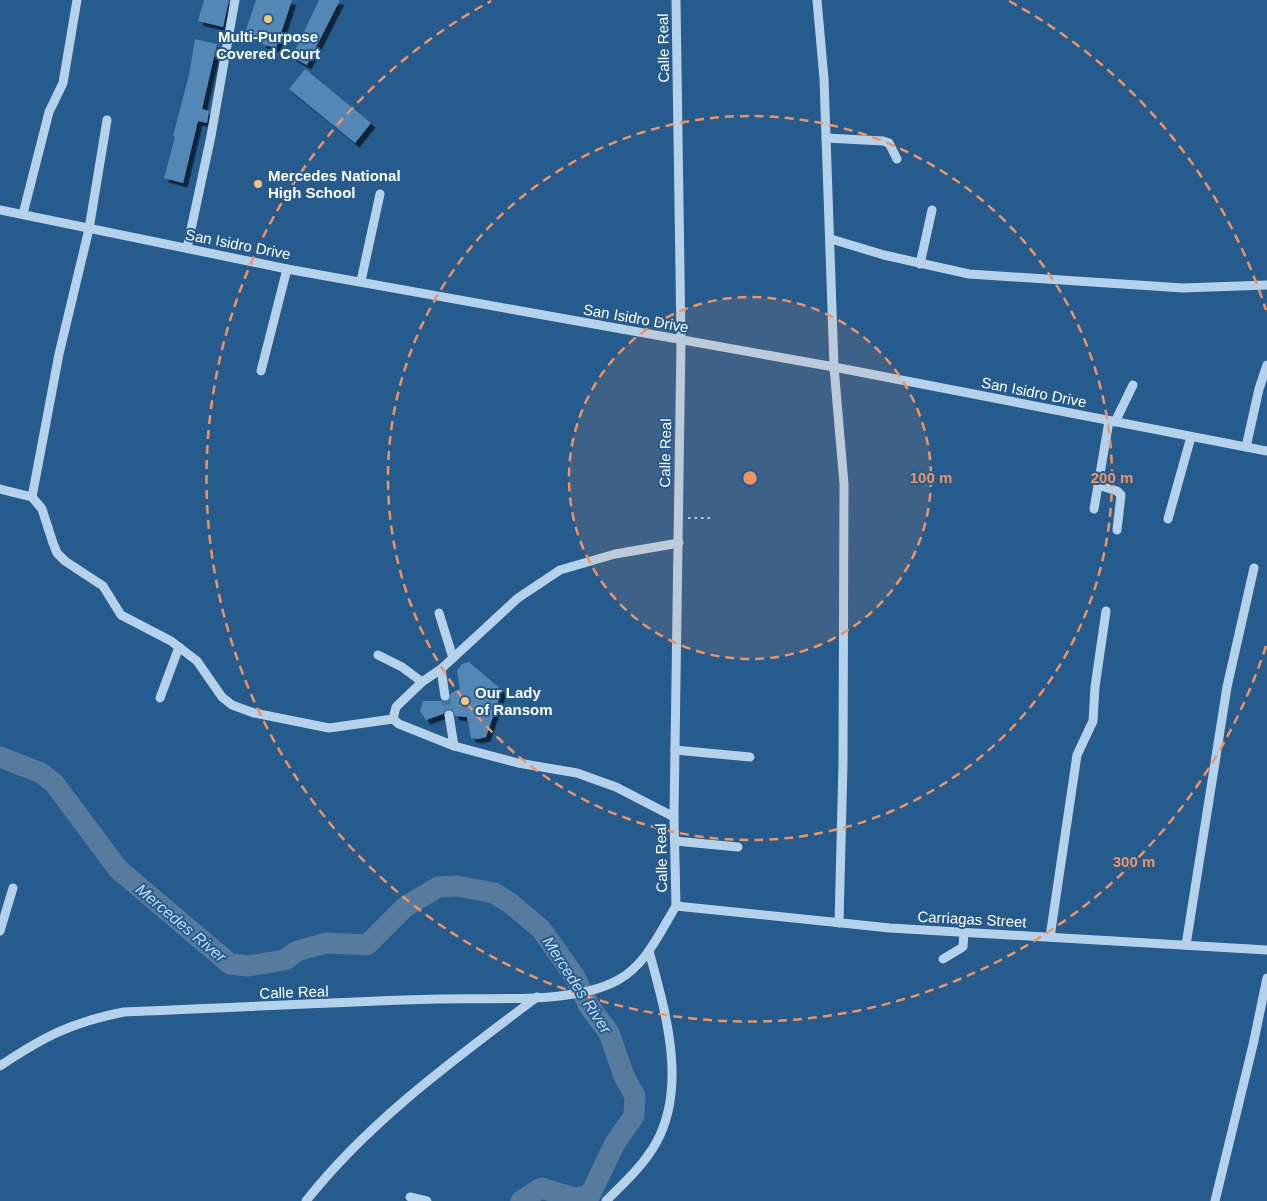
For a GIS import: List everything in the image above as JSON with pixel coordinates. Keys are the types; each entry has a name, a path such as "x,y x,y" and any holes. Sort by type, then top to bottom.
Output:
{"street":[{"path":"23,214 49,112 63,83 77,0"},
{"path":"186,248 211,136 235,0"},
{"name":"Calle Real","path":"0,1066 29,1047 68,1027 90,1019 124,1012 564,995 601,987 631,972 649,950 676,906 674,817 681,340 676,0"},
{"path":"817,0 831,239 834,366 844,484 839,923"},
{"path":"32,497 43,433 89,229 107,120"},
{"path":"826,138 883,140 889,143 897,159"},
{"path":"361,281 380,194"},
{"name":"San Isidro Drive","path":"0,210 287,268 834,366 1267,451"},
{"path":"920,264 932,210"},
{"path":"831,239 920,264 969,274 1183,288 1267,285"},
{"path":"260,371 287,268"},
{"path":"1246,447 1259,389 1267,365"},
{"path":"1094,509 1112,421 1133,385"},
{"path":"1168,519 1191,437"},
{"path":"1098,484 1117,491 1121,495 1117,530"},
{"path":"0,489 32,497 42,508 53,543 65,561 102,586 121,615 179,647 197,661 222,697 232,705 254,713 329,728 393,719 399,724 454,746 518,763 577,773 616,787 674,817"},
{"path":"393,719 396,707 422,682 441,669 518,598 560,570 615,554 679,543"},
{"path":"1186,945 1226,687 1254,568"},
{"path":"1050,937 1077,755 1093,721 1095,687 1106,611"},
{"path":"439,613 453,658"},
{"path":"160,698 179,647"},
{"path":"378,655 422,682"},
{"path":"441,669 445,696"},
{"path":"449,715 454,746"},
{"path":"676,750 750,757"},
{"path":"675,841 738,846"},
{"path":"0,931 13,888"},
{"name":"Carriagas Street","path":"676,906 839,923 1267,950"},
{"path":"943,959 963,947 964,932"},
{"path":"606,1201 638,1168 656,1144 663,1128 669,1105 672,1081 664,1006 649,950"},
{"path":"1215,1201 1253,1045 1267,978"},
{"path":"306,1201 374,1128 458,1056 537,996"},
{"path":"410,1197 427,1201"}],"path":[{"path":"679,518 712,518"}],"building":[{"path":"204,0 229,0 223,27 198,21"},
{"name":"Multi-Purpose Covered Court","path":"256,0 292,0 276,48 262,44 263,38 245,33"},
{"path":"319,0 340,0 307,65 292,57"},
{"path":"195,39 217,44 202,109 209,111 207,123 198,121 183,183 164,178 189,75"},
{"path":"305,69 371,123 355,143 289,89"},
{"name":"Our Lady of Ransom","path":"469,662 502,690 486,737 478,739 471,738 467,717 455,716 452,709 448,709 443,714 426,720 420,711 423,701 449,701 451,693 460,689 457,671 462,664"}],"waterway":[{"name":"Mercedes River","path":"0,757 41,773 54,783 118,869 230,964 248,966 285,960 297,951 326,943 367,945 405,907 438,887 457,886 494,893 510,903 541,929 575,977 589,1006 609,1033 624,1076 635,1096 634,1116 615,1143 590,1195 575,1198 541,1188 521,1201"}],"tunnel":[{"path":"445,696 449,715"}],"place":[{"name":"Multi-Purpose Covered Court","path":"268,19"},
{"name":"Mercedes National High School","path":"258,184"},
{"name":"Our Lady of Ransom","path":"465,701"}]}
